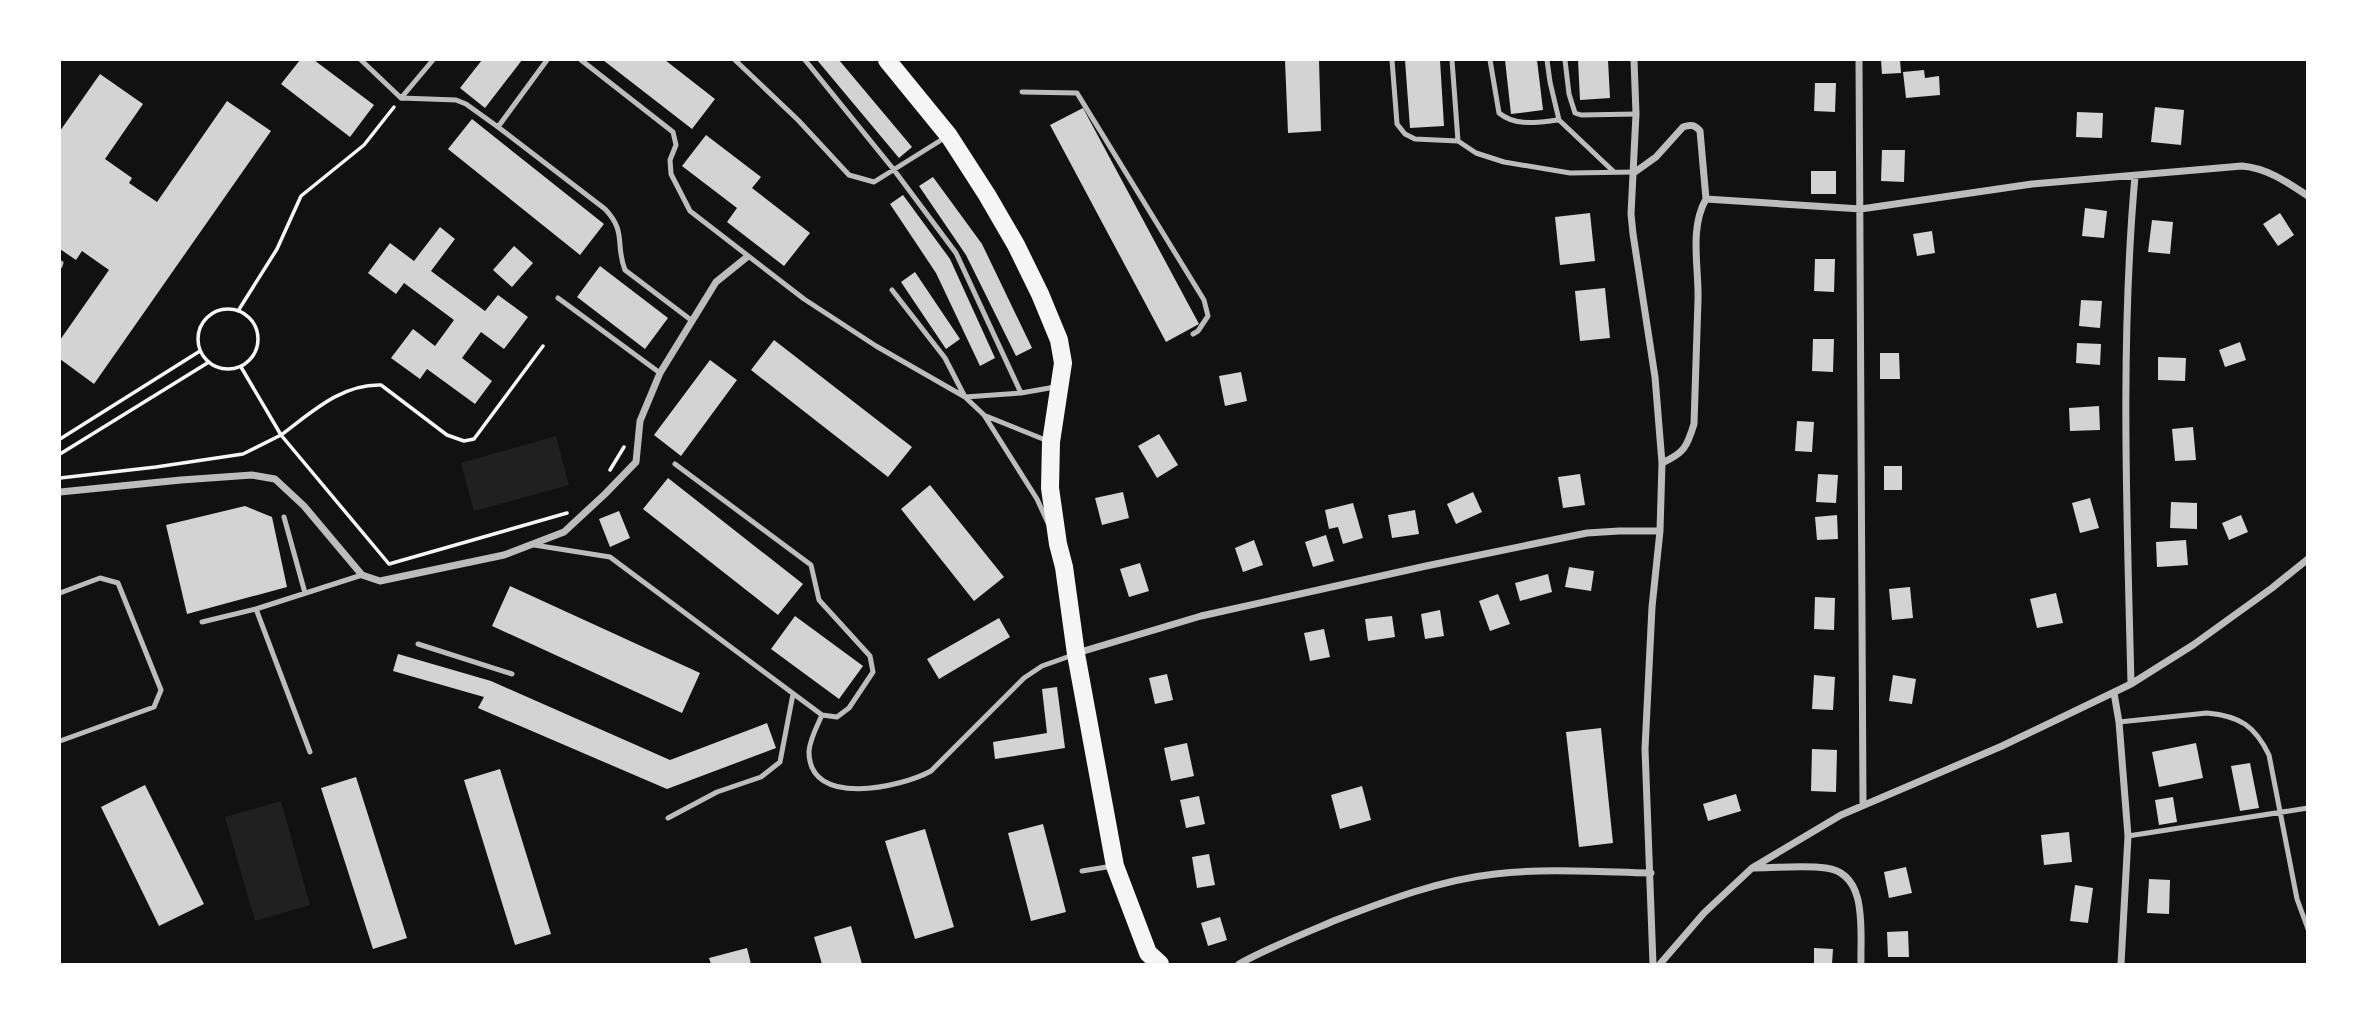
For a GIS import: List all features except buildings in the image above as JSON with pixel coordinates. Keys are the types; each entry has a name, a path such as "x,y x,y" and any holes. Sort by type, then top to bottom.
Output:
{"main road":[{"path":"887,60 949,136 999,215 1040,295 1059,340 1063,363 1051,442 1050,488 1058,544 1115,866 1149,953 1160,964"}],"street":[{"path":"1634,60 1636,114 1633,234 1655,377 1662,463 1646,749 1653,964"},
{"path":"1859,60 1863,805"},
{"path":"1634,172 1656,157 1683,127 1694,125 1700,131 1706,199 1698,218 1696,240 1698,298 1694,424 1689,443 1680,455 1662,463"},
{"path":"1706,199 1861,209 2032,184 2249,166 2270,173 2308,196"},
{"path":"2132,684 2124,371 2135,176"},
{"path":"60,492 252,475 275,479 304,506 362,575 380,581 503,555 534,545 564,532 636,462 640,421 660,373 716,282 747,257"},
{"path":"1076,654 1201,615 1426,566 1587,533 1660,531"},
{"path":"1660,964 1704,914 1752,868 1840,816 2003,746 2132,684 2262,596 2308,559"},
{"path":"2114,693 2119,722 2128,836 2121,964"},
{"path":"1752,868 1826,868 1848,877 1854,886 1858,902 1861,964"},
{"path":"1239,964 1270,947 1391,898 1437,885 1496,874 1651,873"}],"lane":[{"path":"361,60 401,98 456,100 466,104 610,215 616,221 621,260 625,270 691,320"},
{"path":"401,98 433,60"},
{"path":"498,127 547,60"},
{"path":"581,60 673,132 676,145 670,160 671,174 690,211 804,299 876,346 965,397 984,415 1037,499 1058,544"},
{"path":"735,60 798,120 849,175 874,182 930,145 949,136"},
{"path":"805,60 894,170 956,253 1021,393"},
{"path":"1392,60 1397,124 1405,134 1415,139 1458,141 1476,153 1504,162 1570,173 1634,172"},
{"path":"1452,60 1458,141"},
{"path":"1490,60 1499,113 1507,119 1527,123 1559,120"},
{"path":"1547,60 1549,82 1559,120 1613,171"},
{"path":"1565,60 1569,94 1575,113 1636,114"},
{"path":"1022,92 1077,93 1205,300 1208,316 1193,334"},
{"path":"892,290 945,359 965,397"},
{"path":"558,298 660,373"},
{"path":"965,397 1021,393 1060,386"},
{"path":"984,415 1051,442"},
{"path":"534,545 610,557 822,715 837,717 849,708 873,672 870,656 819,600 811,565 675,464"},
{"path":"284,517 305,593"},
{"path":"202,622 256,609 362,575"},
{"path":"60,593 100,578 118,583 161,690 154,707 60,741"},
{"path":"256,609 310,752"},
{"path":"418,645 512,674"},
{"path":"822,715 810,743 809,755 816,773 827,784 848,789 888,786 916,779 932,771 1024,678 1042,666 1076,654"},
{"path":"668,818 717,792 761,777 780,762 793,694"},
{"path":"2119,722 2221,714 2242,722 2261,738 2269,755 2297,900 2308,929"},
{"path":"2128,836 2308,808"},
{"path":"1082,871 1115,866"}],"path":[{"path":"238,311 277,249 302,196 364,145 401,98"},
{"path":"238,311 251,320 258,334 253,357 241,367 225,369 209,362 200,351 198,337 203,322 215,312 238,311"},
{"path":"60,478 243,454 281,435 330,398 356,387 369,385 381,385 447,435 464,441 474,439 542,346"},
{"path":"60,439 200,351"},
{"path":"60,454 209,362"},
{"path":"241,367 281,435 388,564 570,512"},
{"path":"603,480 640,421"}],"shaded area":[{"path":"556,436 569,485 474,511 461,463"},
{"path":"281,801 310,905 255,921 225,817"}]}
